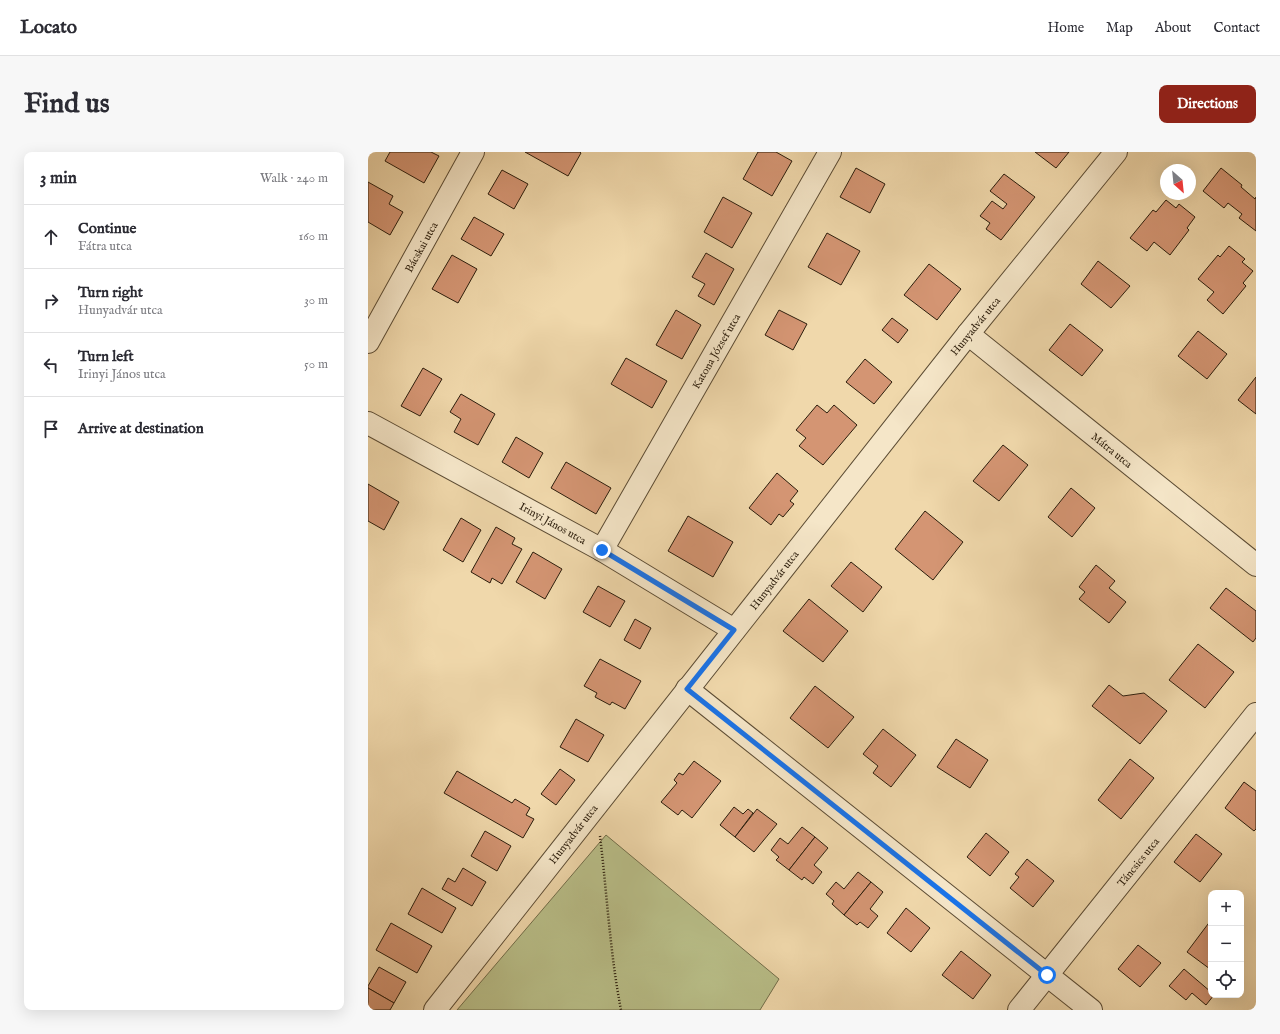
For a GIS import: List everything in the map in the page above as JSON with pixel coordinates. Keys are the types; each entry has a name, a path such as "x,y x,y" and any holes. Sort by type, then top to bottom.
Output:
{"street":[{"name":"Bácskai utca","path":"368,342 473,152"},
{"name":"Katona József utca","path":"602,550 830,152"},
{"name":"Hunyadvár utca","path":"435,1010 968,334 1116,152"},
{"name":"Mátra utca","path":"968,334 1256,565"},
{"name":"Irinyi János utca","path":"368,423 602,550 734,630"},
{"path":"687,689 1091,1010"},
{"name":"Táncsics utca","path":"1019,1010 1256,714"}],"path":[{"path":"593,808 599,830 605,875 609,929 621,1010"}],"green space":[{"path":"606,835 779,979 760,1010 457,1010"}],"building":[{"path":"390,152 431,152 439,156 424,183 385,161"},
{"path":"525,152 580,152 581,153 568,176"},
{"path":"758,152 776,152 792,161 772,196 743,179"},
{"path":"1035,152 1069,152 1056,168"},
{"path":"856,168 885,184 870,213 840,197"},
{"path":"1221,168 1242,185 1241,187 1255,199 1256,197 1256,231 1239,218 1242,214 1228,203 1224,208 1203,191"},
{"path":"502,170 528,184 514,209 488,194"},
{"path":"1004,174 1035,197 1001,240 986,229 990,223 980,216 992,201 1003,209 1007,204 990,191"},
{"path":"368,182 393,196 389,204 403,212 390,235 368,222"},
{"path":"723,197 752,213 732,248 704,232"},
{"path":"1166,200 1176,208 1179,204 1195,217 1187,228 1189,230 1170,255 1154,242 1147,251 1130,238 1153,210 1156,212"},
{"path":"474,217 504,234 491,256 461,239"},
{"path":"827,233 860,251 841,285 808,267"},
{"path":"1229,246 1245,259 1242,262 1253,271 1243,283 1246,286 1223,314 1207,300 1214,292 1198,279 1218,255 1220,257"},
{"path":"706,253 734,269 714,305 698,296 705,284 692,277"},
{"path":"452,255 477,269 458,303 432,289"},
{"path":"1098,261 1130,286 1111,308 1081,284"},
{"path":"929,264 961,289 937,320 904,295"},
{"path":"676,310 701,325 682,359 656,345"},
{"path":"779,310 807,324 793,350 765,335"},
{"path":"892,318 908,330 898,343 882,330"},
{"path":"1070,324 1103,350 1082,376 1049,350"},
{"path":"1198,331 1227,354 1207,379 1178,356"},
{"path":"626,358 667,381 652,408 611,384"},
{"path":"865,359 892,382 874,404 846,382"},
{"path":"423,368 442,379 420,416 401,406"},
{"path":"1256,377 1256,414 1238,400"},
{"path":"461,394 495,414 478,445 454,432 461,419 450,412"},
{"path":"817,405 827,413 834,405 857,425 823,465 799,446 806,438 796,430"},
{"path":"516,437 543,453 529,478 502,462"},
{"path":"1003,445 1028,465 999,501 973,481"},
{"path":"566,462 611,488 596,514 551,488"},
{"path":"777,473 798,491 790,501 794,504 783,517 779,514 771,525 749,508"},
{"path":"368,484 399,502 384,530 368,521"},
{"path":"1071,488 1095,508 1072,537 1048,517"},
{"path":"925,511 963,542 933,580 895,549"},
{"path":"688,516 733,542 713,577 668,551"},
{"path":"461,518 481,530 463,562 443,550"},
{"path":"496,527 515,538 512,544 522,549 502,584 492,578 490,583 471,572"},
{"path":"533,552 562,569 545,599 516,582"},
{"path":"851,562 882,587 863,612 831,586"},
{"path":"1096,565 1115,581 1109,588 1126,602 1109,623 1079,599 1085,592 1079,587"},
{"path":"598,586 625,601 610,627 583,612"},
{"path":"1226,588 1256,611 1256,638 1253,642 1210,608"},
{"path":"809,599 848,631 823,662 783,631"},
{"path":"635,619 651,628 640,649 624,640"},
{"path":"1198,644 1234,672 1205,708 1169,680"},
{"path":"600,659 641,681 625,709 612,702 610,705 595,697 597,693 584,686"},
{"path":"1109,685 1123,696 1144,693 1167,711 1140,744 1092,706"},
{"path":"815,686 854,717 828,748 790,718"},
{"path":"576,719 604,735 588,762 560,747"},
{"path":"883,729 916,755 891,787 873,773 878,766 863,754"},
{"path":"956,739 988,760 970,788 937,767"},
{"path":"1130,759 1154,778 1121,819 1098,800"},
{"path":"694,761 721,781 692,818 682,810 678,815 661,802 677,783 674,780 679,773 683,775"},
{"path":"560,769 575,780 556,805 541,794"},
{"path":"457,771 512,803 515,799 530,808 526,815 534,819 523,838 444,793"},
{"path":"1244,782 1256,791 1256,829 1254,831 1225,808"},
{"path":"734,807 743,814 748,809 753,813 735,837 720,825"},
{"path":"757,809 777,824 754,852 735,837"},
{"path":"802,827 815,837 789,870 776,860 779,857 771,850 780,838 788,844"},
{"path":"485,831 511,846 497,871 471,856"},
{"path":"986,833 1009,852 990,876 967,857"},
{"path":"1196,834 1222,854 1200,882 1174,862"},
{"path":"815,837 828,848 814,865 822,872 813,884 804,877 802,880 789,870"},
{"path":"1027,859 1054,881 1033,907 1010,888 1019,877 1015,874"},
{"path":"463,868 486,882 472,906 442,889 448,878 455,882"},
{"path":"858,872 871,882 844,915 832,904 834,901 826,894 836,882 844,889"},
{"path":"871,882 883,892 870,909 878,916 868,928 860,922 857,925 844,915"},
{"path":"422,888 456,908 442,933 408,914"},
{"path":"906,908 930,928 911,952 887,933"},
{"path":"391,923 432,946 417,973 376,950"},
{"path":"1208,924 1208,968 1187,952"},
{"path":"1138,945 1161,963 1140,987 1118,969"},
{"path":"961,951 991,975 973,999 942,975"},
{"path":"379,967 406,982 394,1003 368,988"},
{"path":"1184,969 1208,989 1208,998 1212,998 1206,1005 1192,993 1186,1000 1169,986"},
{"path":"368,988 394,1003 390,1010 368,1010"}],"route":[{"path":"602,550 734,630 687,689 1047,975"}]}
